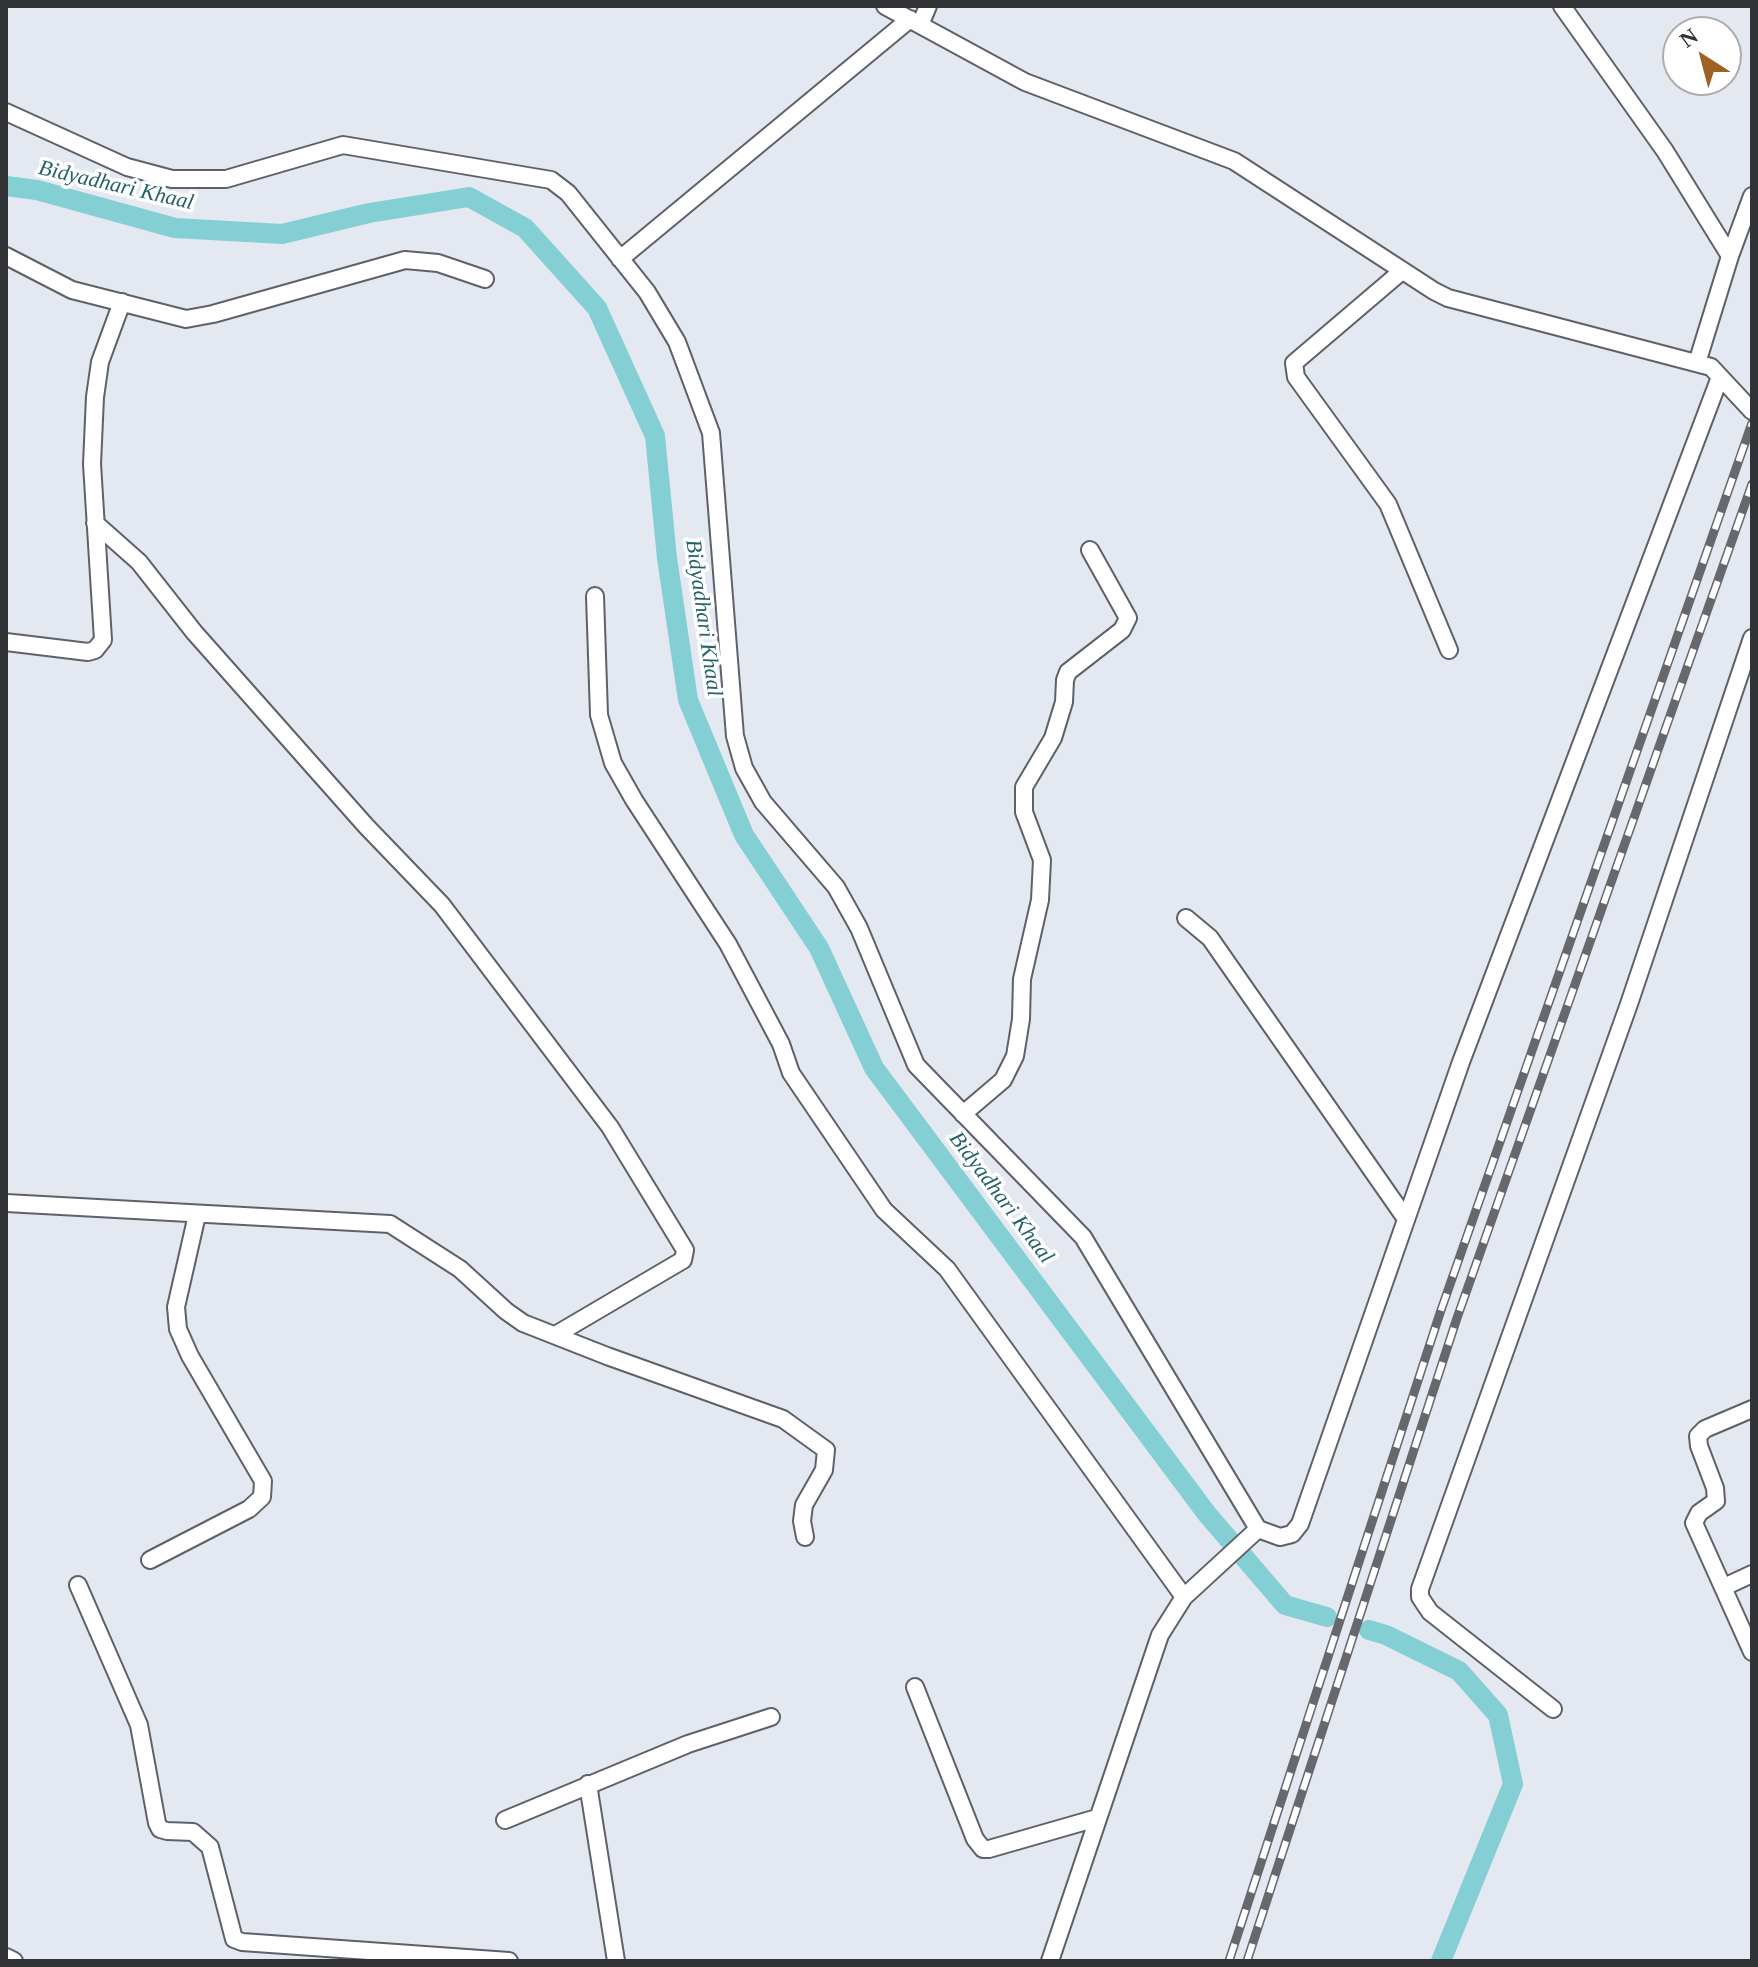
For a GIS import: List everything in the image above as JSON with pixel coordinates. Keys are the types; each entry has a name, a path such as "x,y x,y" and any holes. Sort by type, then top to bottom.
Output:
{"street":[{"path":"885,6 1025,82 1234,161 1448,298 1711,367 1752,411"},
{"path":"620,259 915,22 928,6"},
{"path":"1562,6 1665,151 1730,256"},
{"path":"6,112 127,167 172,179 226,179 343,145 551,180 568,193 647,292 677,342 711,433 738,756 763,802 836,887 859,928 916,1065 1083,1237 1258,1529 1285,1537 1300,1524 1467,1047 1720,377"},
{"path":"1697,363 1752,196"},
{"path":"6,256 72,290 186,319 405,260 438,263 485,279"},
{"path":"1402,271 1294,363 1296,377 1388,504 1449,650"},
{"path":"6,642 88,652 100,646 103,640 92,464 100,362 122,302"},
{"path":"95,523 139,562 194,632 366,826 442,905 610,1127 685,1250 683,1260 557,1334"},
{"path":"963,1114 1003,1080 1015,1056 1021,1019 1022,979 1040,900 1042,860 1024,812 1024,787 1053,738 1064,702 1068,672 1122,630 1128,618 1090,550"},
{"path":"595,596 599,715 613,763 728,944 781,1044 791,1073 884,1210 947,1269 1184,1597"},
{"path":"1553,1709 1430,1612 1420,1597 1420,1589 1624,1019 1752,638"},
{"path":"1186,918 1210,938 1406,1219"},
{"path":"6,1203 390,1224 460,1269 523,1323 783,1419 826,1450 824,1470 804,1505 802,1521 805,1537"},
{"path":"150,1560 249,1509 262,1497 263,1481 190,1356 178,1329 176,1307 197,1215"},
{"path":"1752,1409 1705,1429 1697,1440 1715,1488 1716,1501 1699,1513 1694,1523 1752,1652"},
{"path":"1050,1961 1160,1635 1184,1597 1258,1529"},
{"path":"1724,1587 1752,1574"},
{"path":"78,1585 139,1725 157,1823 160,1829 167,1831 193,1832 210,1847 234,1939 509,1961"},
{"path":"915,1687 975,1839 983,1849 1097,1818"},
{"path":"505,1820 688,1744 771,1717"},
{"path":"588,1784 616,1961"},
{"path":"6,1957 14,1961"}],"waterway":[{"name":"Bidyadhari Khaal","path":"6,186 37,190 175,228 282,234 369,213 469,197 525,228 597,308 655,436 667,558 688,700 744,835 819,948 874,1068 1207,1514 1285,1605 1327,1617"},
{"name":"Bidyadhari Khaal","path":"1369,1630 1386,1635 1459,1671 1498,1715 1513,1784 1441,1961"}],"railway":[{"path":"1229,1961 1440,1313 1752,423"},
{"path":"1247,1961 1457,1318 1752,484"}]}
